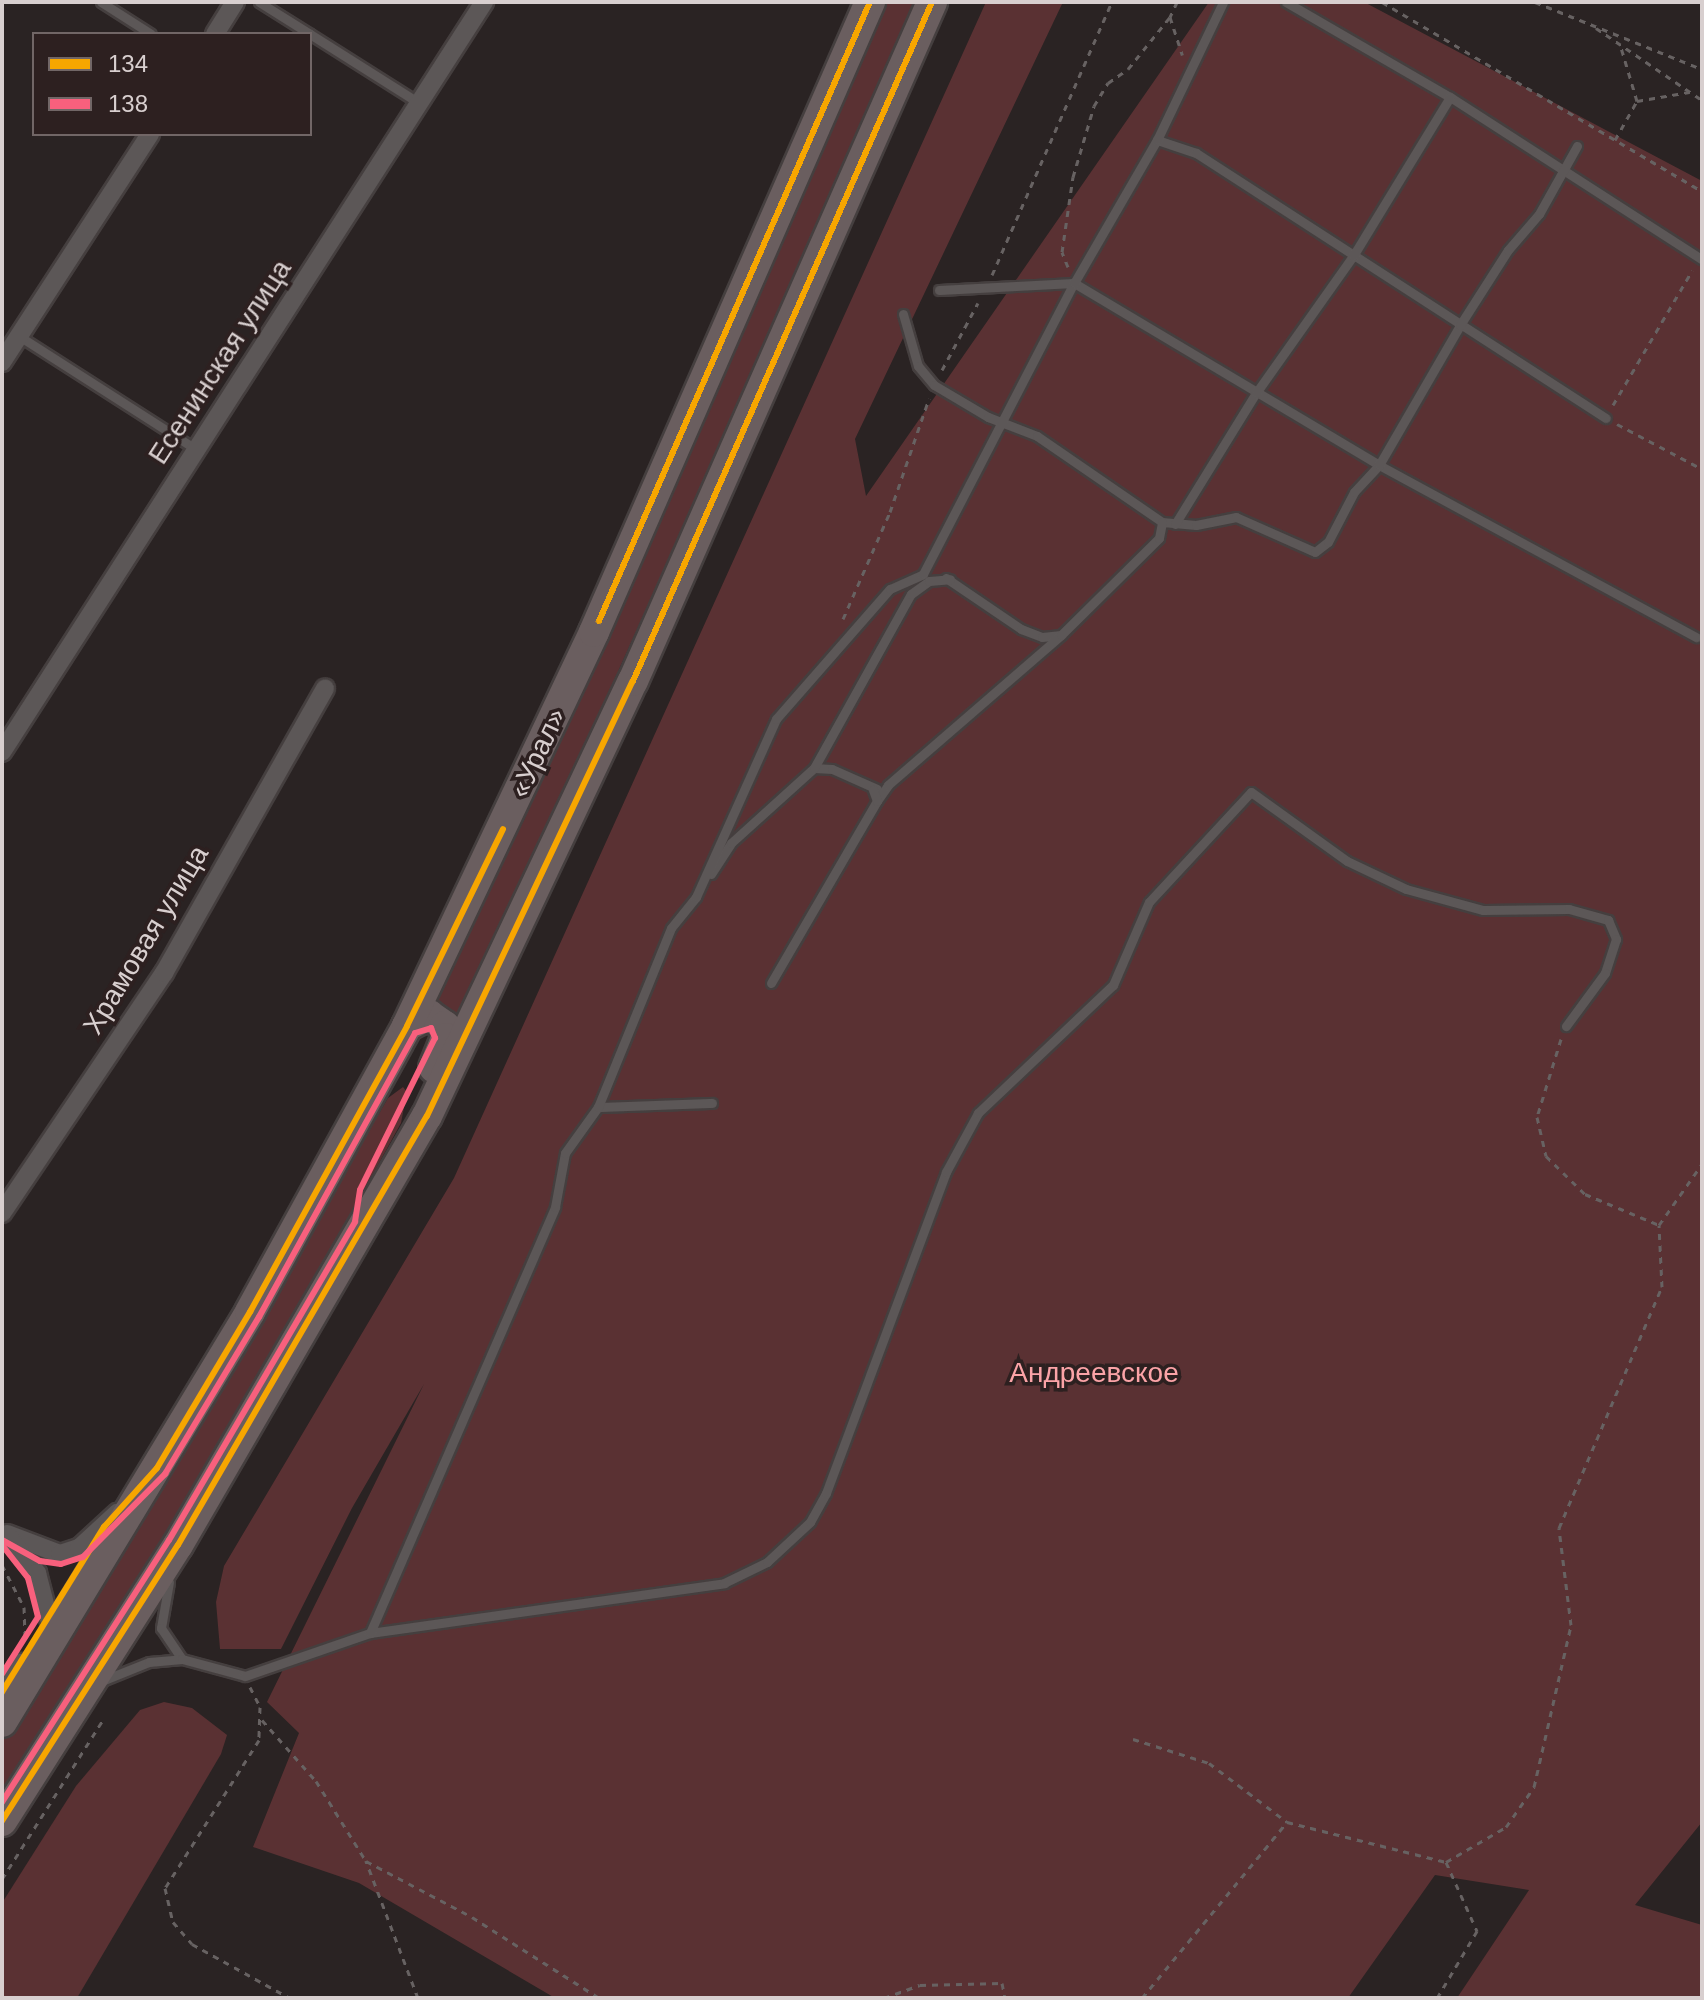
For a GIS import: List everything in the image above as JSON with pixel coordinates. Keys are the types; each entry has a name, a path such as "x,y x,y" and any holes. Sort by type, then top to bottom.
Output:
{"main road":[{"name":"«Урал»","path":"2,1722 250,1312 407,1026 594,632 870,2"},
{"name":"«Урал»","path":"2,1821 178,1545 427,1116 633,681 932,2"},
{"path":"365,1225 369,1193 446,1038 445,1026 429,1015 407,1026"}],"street":[{"path":"216,32 235,2"},
{"name":"Есенинская улица","path":"2,752 484,2"},
{"path":"2,362 149,136"},
{"name":"Храмовая улица","path":"2,1213 164,973 325,688"},
{"path":"5,1532 60,1554 79,1548 104,1527 157,1468"},
{"path":"2,1692 104,1527"},
{"path":"5,1532 37,1573 49,1619"}],"lane":[{"path":"101,2 148,32"},
{"path":"259,2 307,32"},
{"path":"923,574 1074,283 1157,140 1223,2"},
{"path":"1286,2 1450,97 1563,167 1701,259"},
{"path":"312,35 420,104"},
{"path":"1175,524 1256,393 1353,256 1450,97"},
{"path":"1157,140 1196,153 1606,418"},
{"path":"903,314 918,366 934,385 1001,423 1037,436 1081,463 1162,522 1175,524 1236,517 1315,552 1328,542 1354,492 1379,465 1460,325 1508,250 1539,214 1577,146"},
{"path":"939,290 1074,283 1379,465 1696,637"},
{"path":"19,336 197,450"},
{"path":"771,983 888,785 1061,635 1159,538 1162,522"},
{"path":"696,897 776,719 890,589 923,574 950,579 1021,629 1042,637 1061,635"},
{"path":"370,1633 555,1207 565,1153 598,1107 671,928 696,897 731,843 814,768 911,594 929,581 950,579"},
{"path":"814,768 832,769 873,790 877,801"},
{"path":"873,790 888,785"},
{"path":"87,1689 125,1668 182,1659 245,1676 370,1633 724,1583 767,1562 810,1522 826,1493 946,1172 978,1113 1113,985 1149,902 1251,792 1347,861 1406,889 1483,910 1569,909 1608,920 1616,939 1605,973 1566,1026"},
{"path":"598,1107 712,1103"},
{"path":"178,1545 161,1628 182,1659"}],"path":[{"path":"838,628 890,512 934,385 986,288 1112,2"},
{"path":"1074,283 1062,252 1073,177 1094,106 1108,83 1128,69 1170,17 1177,2"},
{"path":"1382,2 1702,191"},
{"path":"1535,2 1702,69"},
{"path":"1170,17 1189,73"},
{"path":"1588,23 1702,100"},
{"path":"1615,140 1637,101 1620,44"},
{"path":"1637,101 1689,92"},
{"path":"1701,259 1672,297 1606,418 1702,469"},
{"path":"1566,1026 1537,1117 1546,1156 1585,1194 1659,1225"},
{"path":"1133,1739 1209,1763 1287,1822 1446,1862 1506,1827 1534,1787 1571,1625 1559,1528 1662,1287 1659,1225 1702,1164"},
{"path":"2,1565 24,1607 21,1647"},
{"path":"245,1676 260,1707 259,1740 165,1888 173,1922 192,1944 290,1998"},
{"path":"260,1718 316,1781 366,1861 418,1998"},
{"path":"2,1879 103,1720"},
{"path":"1142,1998 1287,1822"},
{"path":"366,1861 472,1917 599,1998"},
{"path":"1437,1998 1477,1931 1446,1862"},
{"path":"884,1998 920,1985 1002,1983 1005,1998"}],"green space":[{"path":"885,2 920,2 469,1002 453,1016 436,1007 441,985 524,820"},
{"name":"Андреевское","path":"986,2 1063,2 855,439 866,496 1209,2 1364,2 1702,181 1702,1822 1635,1905 1702,1925 1702,1998 1457,1998 1529,1890 1435,1875 1348,1998 555,1998 359,1883 253,1847 299,1733 267,1702 424,1384 352,1508 281,1649 220,1649 216,1602 224,1566 454,1178"},
{"path":"403,1087 407,1092 401,1123 282,1340 13,1784 2,1790 2,1742 174,1466 388,1098"},
{"path":"164,1702 192,1708 227,1735 221,1754 77,1998 2,1998 2,1903 76,1786 140,1710"}],"transit line":[{"name":"134","path":"599,621 870,2"},
{"name":"134","path":"2,1821 178,1545 427,1116 633,681 932,2"},
{"name":"134","path":"2,1692 104,1527 157,1468 250,1312 407,1026 503,829"},
{"name":"138","path":"2,1540 40,1561 61,1564 83,1557 165,1474 259,1317 415,1033 431,1028 435,1038 360,1190 355,1222 169,1540 2,1802"},
{"name":"138","path":"2,1545 28,1578 38,1617 2,1674"}]}
